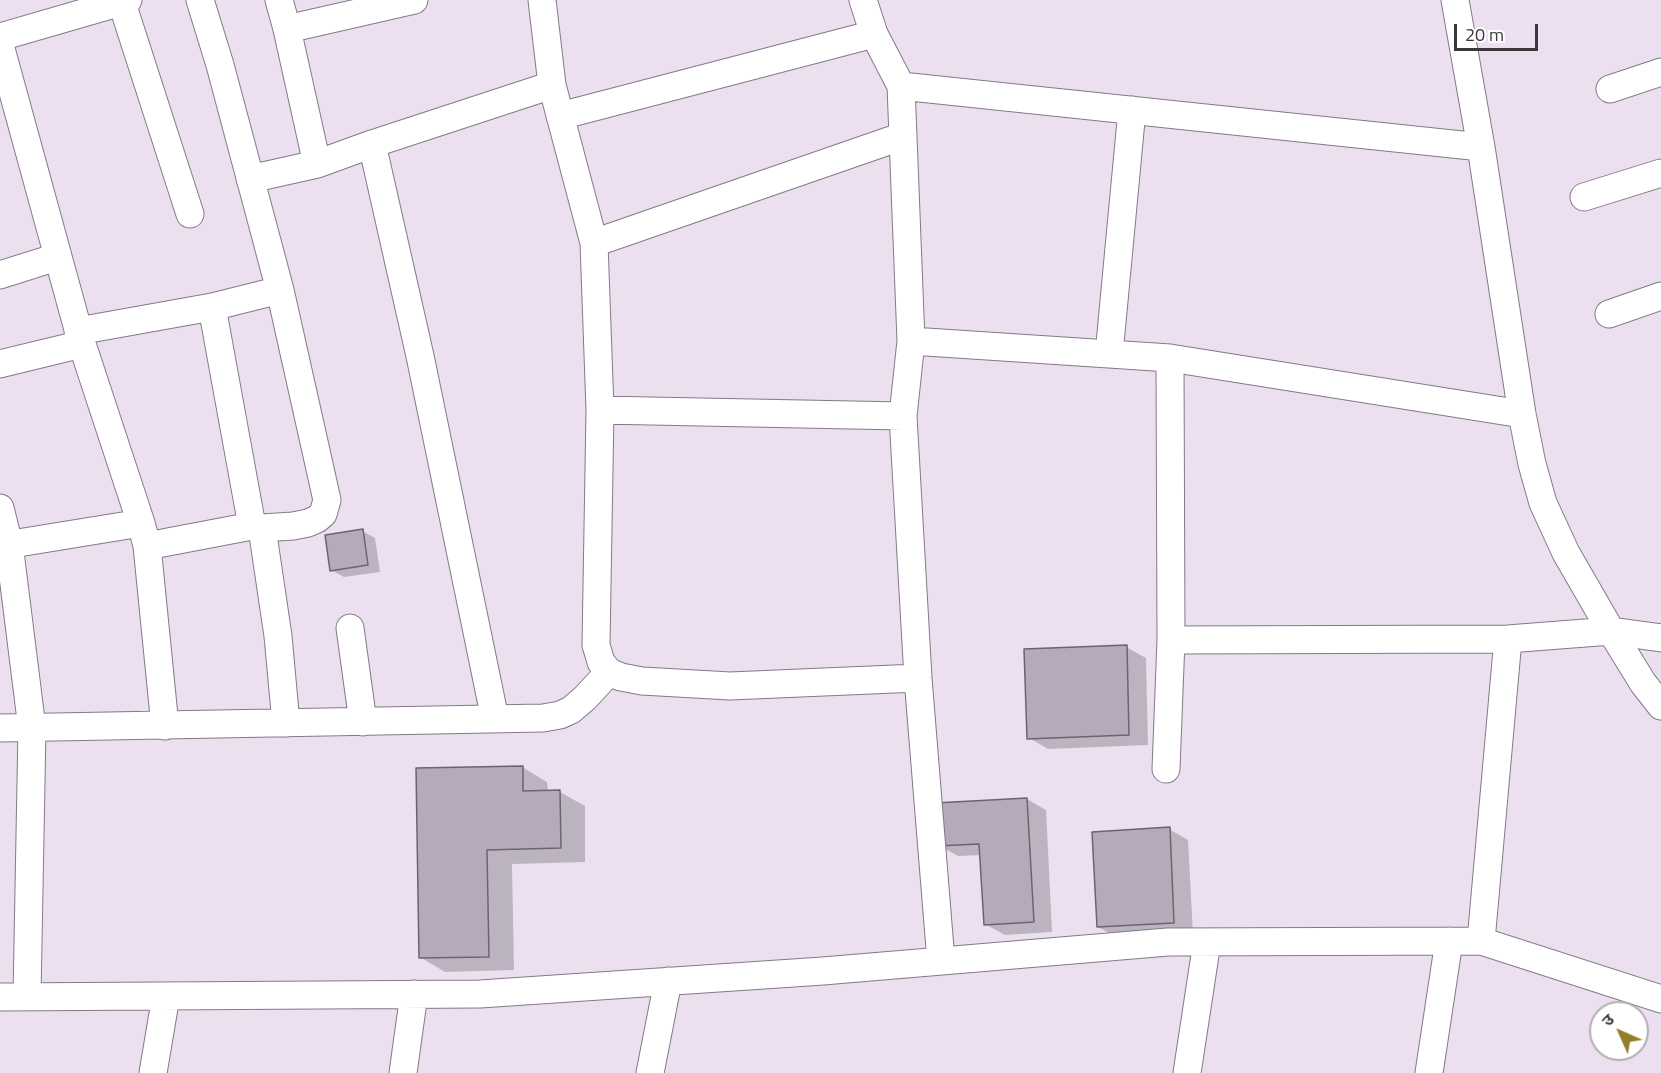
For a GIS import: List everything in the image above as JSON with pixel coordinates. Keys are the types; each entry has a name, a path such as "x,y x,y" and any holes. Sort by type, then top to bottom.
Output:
{"street":[{"path":"4,545 293,526 317,519 323,514 327,500 280,290 220,64 200,0"},
{"path":"279,0 317,164"},
{"path":"287,29 414,0"},
{"path":"542,0 552,85 594,243 600,410 596,645 601,662 609,672 642,681 730,686 918,678"},
{"path":"863,0 874,34 901,86 911,341 903,416 918,678 941,961"},
{"path":"1455,0 1481,147 1522,414 1543,503 1566,553 1611,631 1643,684 1661,706"},
{"path":"165,726 144,534 80,338 0,46 124,1 189,214"},
{"path":"560,116 874,34"},
{"path":"1610,89 1661,72"},
{"path":"250,179 317,164 552,85"},
{"path":"901,86 1481,147"},
{"path":"1109,354 1132,110"},
{"path":"594,243 903,136"},
{"path":"372,144 420,356 495,719"},
{"path":"1584,197 1661,173"},
{"path":"0,275 57,258"},
{"path":"0,364 80,338 280,290"},
{"path":"1609,314 1661,296"},
{"path":"212,307 278,636 286,723"},
{"path":"911,341 1170,358 1522,414"},
{"path":"1166,769 1171,640 1170,358"},
{"path":"600,410 903,416"},
{"path":"0,508 32,728 27,997"},
{"path":"350,628 363,722"},
{"path":"1171,640 1508,639 1611,631 1656,637"},
{"path":"1481,940 1508,639"},
{"path":"0,728 543,718 571,710 609,672"},
{"path":"1429,1073 1449,940"},
{"path":"0,997 480,994 941,961 1168,942 1481,940 1661,999"},
{"path":"1187,1073 1207,942"},
{"path":"650,1073 668,981"},
{"path":"403,1073 414,994"},
{"path":"153,1073 166,996"}],"building":[{"path":"363,529 368,565 330,571 325,535"},
{"path":"1127,645 1129,735 1027,739 1024,649"},
{"path":"523,766 523,791 560,790 561,848 487,850 489,957 419,958 416,768"},
{"path":"1027,798 1034,922 984,925 979,844 937,846 935,803"},
{"path":"1170,827 1174,923 1097,927 1092,832"}]}
